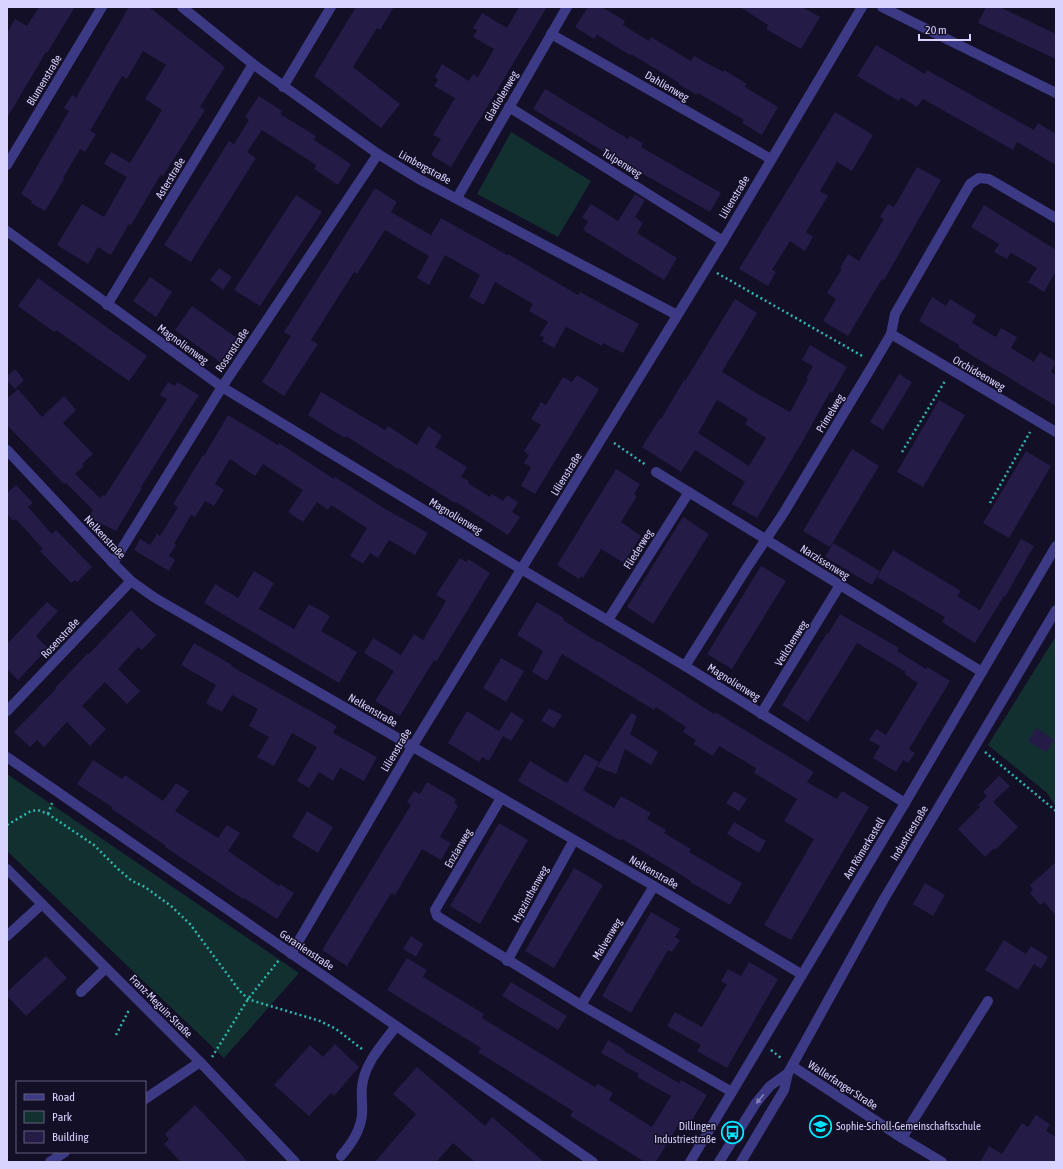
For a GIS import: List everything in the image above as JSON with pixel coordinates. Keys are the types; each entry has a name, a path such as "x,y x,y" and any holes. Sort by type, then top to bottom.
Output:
{"street":[{"name":"Blumenstraße","path":"7,165 102,7"},
{"name":"Limbergstraße","path":"182,7 283,87 378,154 420,179 677,315"},
{"path":"283,87 331,7"},
{"name":"Gladiolenweg","path":"457,198 567,7"},
{"name":"Lilienstraße","path":"288,952 412,746 723,240 862,7"},
{"path":"882,7 1056,93"},
{"name":"Dahlienweg","path":"551,34 772,159"},
{"name":"Asterstraße","path":"107,304 253,64"},
{"name":"Tulpenweg","path":"509,106 723,240"},
{"name":"Rosenstraße","path":"113,563 222,387 378,154"},
{"name":"Primelweg","path":"686,666 766,538 783,514 874,363 891,334 895,314 970,184 979,178 989,179 1056,218"},
{"name":"Magnolienweg","path":"7,231 222,387 521,569 686,666 905,803"},
{"name":"Orchideenweg","path":"891,334 1056,432"},
{"name":"Nelkenstraße","path":"7,450 113,563 131,580 155,598 654,886 801,974"},
{"name":"Narzissenweg","path":"656,472 766,538 840,586 982,672"},
{"name":"Fliederweg","path":"608,620 689,492"},
{"name":"Am Römerkastell","path":"690,1162 801,974 905,803 1056,546"},
{"name":"Rosenstraße","path":"7,711 131,580"},
{"name":"Veilchenweg","path":"761,714 840,586"},
{"name":"Industriestraße","path":"741,1162 784,1090 790,1069 884,899 1056,610"},
{"name":"Geranienstraße","path":"7,758 593,1162"},
{"name":"Enzianweg","path":"501,798 435,910 437,916 507,961"},
{"name":"Hyazinthenweg","path":"507,961 574,840"},
{"name":"Franz-Meguin-Straße","path":"7,868 203,1065 295,1162"},
{"name":"Malvenweg","path":"581,1005 654,886"},
{"path":"7,936 42,904"},
{"path":"507,961 732,1092"},
{"path":"81,992 106,968"},
{"path":"902,1138 988,1001"},
{"path":"342,1156 358,1133 362,1116 363,1081 372,1058 396,1026"},
{"path":"146,1098 203,1065"},
{"name":"Industriestraße","path":"720,1162 756,1103 770,1086 790,1069"},
{"name":"Wallerfanger Straße","path":"790,1069 942,1162"},
{"path":"50,1162 64,1153"}],"path":[{"path":"706,267 874,363"},
{"path":"902,452 951,370"},
{"path":"990,503 1037,421"},
{"path":"603,436 656,472"},
{"path":"976,744 1056,810"},
{"path":"7,825 31,811 38,810 48,814 94,845 132,881 171,906 190,924 239,990 248,999 320,1021 336,1029 372,1058"},
{"path":"203,1065 248,999 288,952"},
{"path":"116,1034 136,998"},
{"path":"761,1043 790,1069"}],"green space":[{"path":"511,132 591,181 558,237 477,194"},
{"path":"1056,636 1056,807 1047,793 988,745"},
{"path":"7,774 299,973 224,1058 7,851"}],"building":[{"path":"39,7 75,7 47,53 46,52 7,118 7,33 15,19 27,26"},
{"path":"129,7 149,7 225,67 200,107 205,110 163,176 161,174 131,225 129,224 111,255 98,247 88,264 57,245 82,204 104,217 127,177 104,164 111,152 130,163 162,110 145,99 166,65 143,51 127,79 122,76 90,131 96,134 85,152 80,149 45,211 31,203 32,201 21,194 69,111 64,108 72,95 76,98"},
{"path":"356,7 394,7 380,30 377,28 353,67 400,104 381,128 314,76"},
{"path":"519,7 547,7 451,167 431,155 441,139 433,135 455,98 434,86 438,80 435,77 442,64 469,81 473,74 478,77 494,49 473,37 477,30 473,28 482,13 507,28"},
{"path":"588,7 602,7 625,21 623,25 649,41 651,37 691,61 694,56 723,72 724,70 747,84 745,87 778,107 762,135 742,123 744,120 698,93 697,95 678,84 679,83 631,54 630,55 597,35 594,39 575,27"},
{"path":"740,7 802,7 820,17 801,49 766,29 768,25"},
{"path":"986,7 1000,7 1056,34 1056,59 978,23"},
{"path":"876,45 925,74 927,70 1034,130 1038,123 1056,134 1056,165 1017,142 1013,150 923,99 917,107 901,97 899,101 857,76"},
{"path":"545,89 628,139 630,136 643,143 641,147 721,193 710,212 613,157 533,109"},
{"path":"259,96 282,111 280,114 316,136 314,140 351,164 338,185 314,169 316,165 262,130 247,152 256,158 191,262 164,245 229,141 234,144 249,120 245,117"},
{"path":"835,112 873,135 852,171 837,162 820,191 828,196 806,232 813,237 805,251 790,241 772,270 776,272 768,286 739,269"},
{"path":"917,167 941,180 884,280 882,279 848,336 823,321 836,299 827,293 842,269 840,268 848,254 859,261 884,219 880,217 888,204 894,207"},
{"path":"375,188 397,202 391,212 431,235 441,218 507,255 508,254 578,295 580,292 639,324 623,353 603,343 602,346 566,327 554,348 542,341 544,337 540,335 548,322 529,311 533,304 495,282 484,305 469,297 480,275 445,255 429,285 417,278 429,256 385,230 357,274 354,272 311,340 318,344 284,396 262,382 291,336 284,332"},
{"path":"635,194 645,200 635,217 643,223 637,233 677,258 664,280 583,230 588,221 582,217 591,204 618,221"},
{"path":"296,195 322,212 260,306 234,290"},
{"path":"984,205 1056,250 1056,271 1044,292 1028,282 1037,268 1011,253 1007,259 994,252 999,244 971,227"},
{"path":"219,268 232,277 223,290 210,280"},
{"path":"150,277 172,292 156,317 133,301"},
{"path":"38,278 147,356 129,381 56,330 54,332 18,306"},
{"path":"932,297 946,306 950,299 976,315 972,323 996,337 1001,328 1017,337 1011,348 1034,362 1040,352 1056,362 1051,372 1056,375 1056,406 958,347 959,345 919,321"},
{"path":"735,299 757,313 722,372 758,394 790,412 808,379 806,378 813,366 802,360 810,345 847,367 832,393 830,392 757,518 732,504 745,482 695,450 681,472 642,447 660,418 661,419 684,380 685,381","holes":["717,400 748,419 745,424 766,438 749,466 698,433"]},
{"path":"192,306 237,338 220,362 175,330"},
{"path":"15,369 24,380 15,389 7,381 7,376"},
{"path":"899,374 912,382 883,430 870,422"},
{"path":"577,375 599,389 535,494 521,486 531,467 524,463 529,455 524,451 541,425 531,419 541,402 546,405 563,377 572,382"},
{"path":"168,382 175,386 177,382 199,395 141,487 142,488 116,531 89,518 93,510 66,483 64,484 7,425 7,399 18,389 42,417 64,396 76,410 63,423 93,454 82,464 84,466 75,474 100,498 102,495 105,496 167,399 160,395"},
{"path":"321,392 385,430 388,426 417,445 428,426 442,436 435,447 467,467 461,477 469,481 468,483 490,497 492,494 503,501 507,495 518,502 512,512 520,517 508,535 346,436 345,438 308,415"},
{"path":"939,400 965,415 923,487 897,472"},
{"path":"228,415 278,445 279,443 334,479 335,477 387,510 428,533 415,555 389,540 378,558 370,553 363,564 350,556 367,528 331,505 328,510 317,502 303,522 288,512 303,490 263,464 255,476 230,459 215,484 224,490 214,506 205,501 195,517 191,515 174,544 176,545 169,556 175,560 169,571 134,550 140,539 150,545 157,534 160,536 178,507 173,504"},
{"path":"852,449 879,466 830,547 803,531"},
{"path":"1026,451 1051,466 1009,538 983,523"},
{"path":"616,469 640,484 634,494 637,496 621,522 641,536 624,563 601,549 583,578 581,576 579,579 557,565"},
{"path":"16,485 33,503 28,507 52,534 56,530 92,567 77,582 75,580 71,583 40,551 43,549 16,519 13,521 7,514 7,493"},
{"path":"683,517 709,534 653,624 627,607"},
{"path":"1021,539 1034,546 1005,597 1004,596 975,643 942,622 945,617 877,577 893,550 961,591 957,596 980,610"},
{"path":"833,543 880,571 872,585 825,557"},
{"path":"460,558 466,562 468,559 490,573 436,662 434,660 400,716 375,701 394,671 364,653 373,638 401,655 414,634 423,640 446,601 436,595"},
{"path":"761,566 786,581 732,669 707,654"},
{"path":"254,571 274,583 259,609 294,629 309,604 330,616 321,631 357,652 339,683 204,603 215,584 238,598"},
{"path":"47,602 58,611 36,636 48,648 18,680 7,669 7,644"},
{"path":"537,602 564,618 563,620 643,668 714,714 715,712 814,772 807,782 837,799 842,791 869,807 791,940 764,925 814,839 784,821 797,799 754,773 756,768 719,746 713,756 693,744 696,740 683,732 686,727 656,707 654,710 562,654 547,681 532,672 543,651 517,635"},
{"path":"131,610 156,635 142,650 138,647 118,669 140,691 127,704 105,682 82,706 106,729 90,746 67,722 44,747 37,740 30,747 14,732 56,689 55,688 88,653 89,654"},
{"path":"840,614 899,648 897,651 926,669 927,667 950,681 909,749 915,753 908,763 903,760 896,772 873,758 880,746 869,740 876,729 886,735 918,683 904,674 906,672 857,643 808,722 782,705"},
{"path":"194,643 232,665 231,666 337,726 333,733 377,757 364,781 340,768 333,781 319,772 309,788 297,781 317,747 292,733 274,766 257,757 269,737 249,726 258,709 232,695 222,712 206,703 216,685 181,665"},
{"path":"501,658 524,671 506,702 483,688"},
{"path":"549,708 562,715 554,728 541,721"},
{"path":"467,711 499,731 511,712 524,720 511,741 503,736 489,761 482,757 479,762 448,743"},
{"path":"631,713 637,716 630,734 658,752 651,765 625,749 616,774 597,767"},
{"path":"1036,728 1054,740 1046,752 1028,741"},
{"path":"585,754 599,762 583,790 614,808 621,796 651,813 647,819 666,830 664,833 691,849 689,852 742,883 730,905 690,882 691,881 622,839 621,841 518,781 530,761 567,783"},
{"path":"93,760 122,779 125,775 163,801 176,783 189,791 175,811 218,838 227,825 240,833 228,851 279,886 280,884 294,893 277,919 244,898 243,899 165,847 166,846 112,809 112,807 77,784"},
{"path":"999,776 1010,786 993,802 1018,827 995,850 994,848 985,857 958,829 980,807 978,805 987,796 983,792"},
{"path":"427,782 456,799 454,803 458,806 440,837 451,843 441,860 422,849 395,895 391,893 347,966 322,950 411,805 407,802 414,791 420,794"},
{"path":"734,791 747,799 739,811 726,803"},
{"path":"307,811 333,827 318,853 292,837"},
{"path":"734,822 766,841 759,853 727,834"},
{"path":"499,823 528,840 480,924 450,906"},
{"path":"1056,862 1056,916 1044,902 1040,905 1030,893 1033,890 1030,885"},
{"path":"574,868 603,885 554,968 525,951"},
{"path":"925,883 945,895 933,916 913,904"},
{"path":"651,912 680,929 675,937 680,940 672,952 668,950 631,1013 602,996"},
{"path":"411,936 423,944 416,957 403,949"},
{"path":"1004,940 1026,954 1031,946 1048,957 1041,969 1034,964 1018,990 985,970"},
{"path":"46,956 67,978 26,1016 7,996 7,992"},
{"path":"407,958 427,970 423,977 484,1014 482,1018 595,1087 598,1084 613,1093 609,1100 652,1127 671,1096 637,1077 639,1074 601,1053 608,1040 679,1083 681,1080 707,1095 687,1129 679,1124 656,1162 645,1162 570,1116 573,1111 478,1052 481,1048 387,990"},
{"path":"749,962 778,979 727,1068 697,1051 701,1045 667,1026 675,1012 702,1027 727,984 721,981 728,969 741,976"},
{"path":"511,982 567,1016 558,1030 502,996"},
{"path":"335,1044 359,1067 334,1096 331,1093 309,1116 274,1085 310,1045 323,1057"},
{"path":"417,1067 485,1126 492,1117 544,1162 475,1162 453,1143 436,1162 375,1162 416,1114 393,1094"},
{"path":"195,1105 248,1162 181,1162 164,1144 169,1139 165,1134"},
{"path":"1036,1115 1050,1124 1046,1131 1056,1137 1056,1162 980,1162 989,1146 1002,1154 1022,1123 1028,1127"}],"place":[{"name":"Sophie-Scholl-Gemeinschaftsschule","path":"821,1126"},
{"name":"Dillingen Industriestraße","path":"732,1132"}]}
